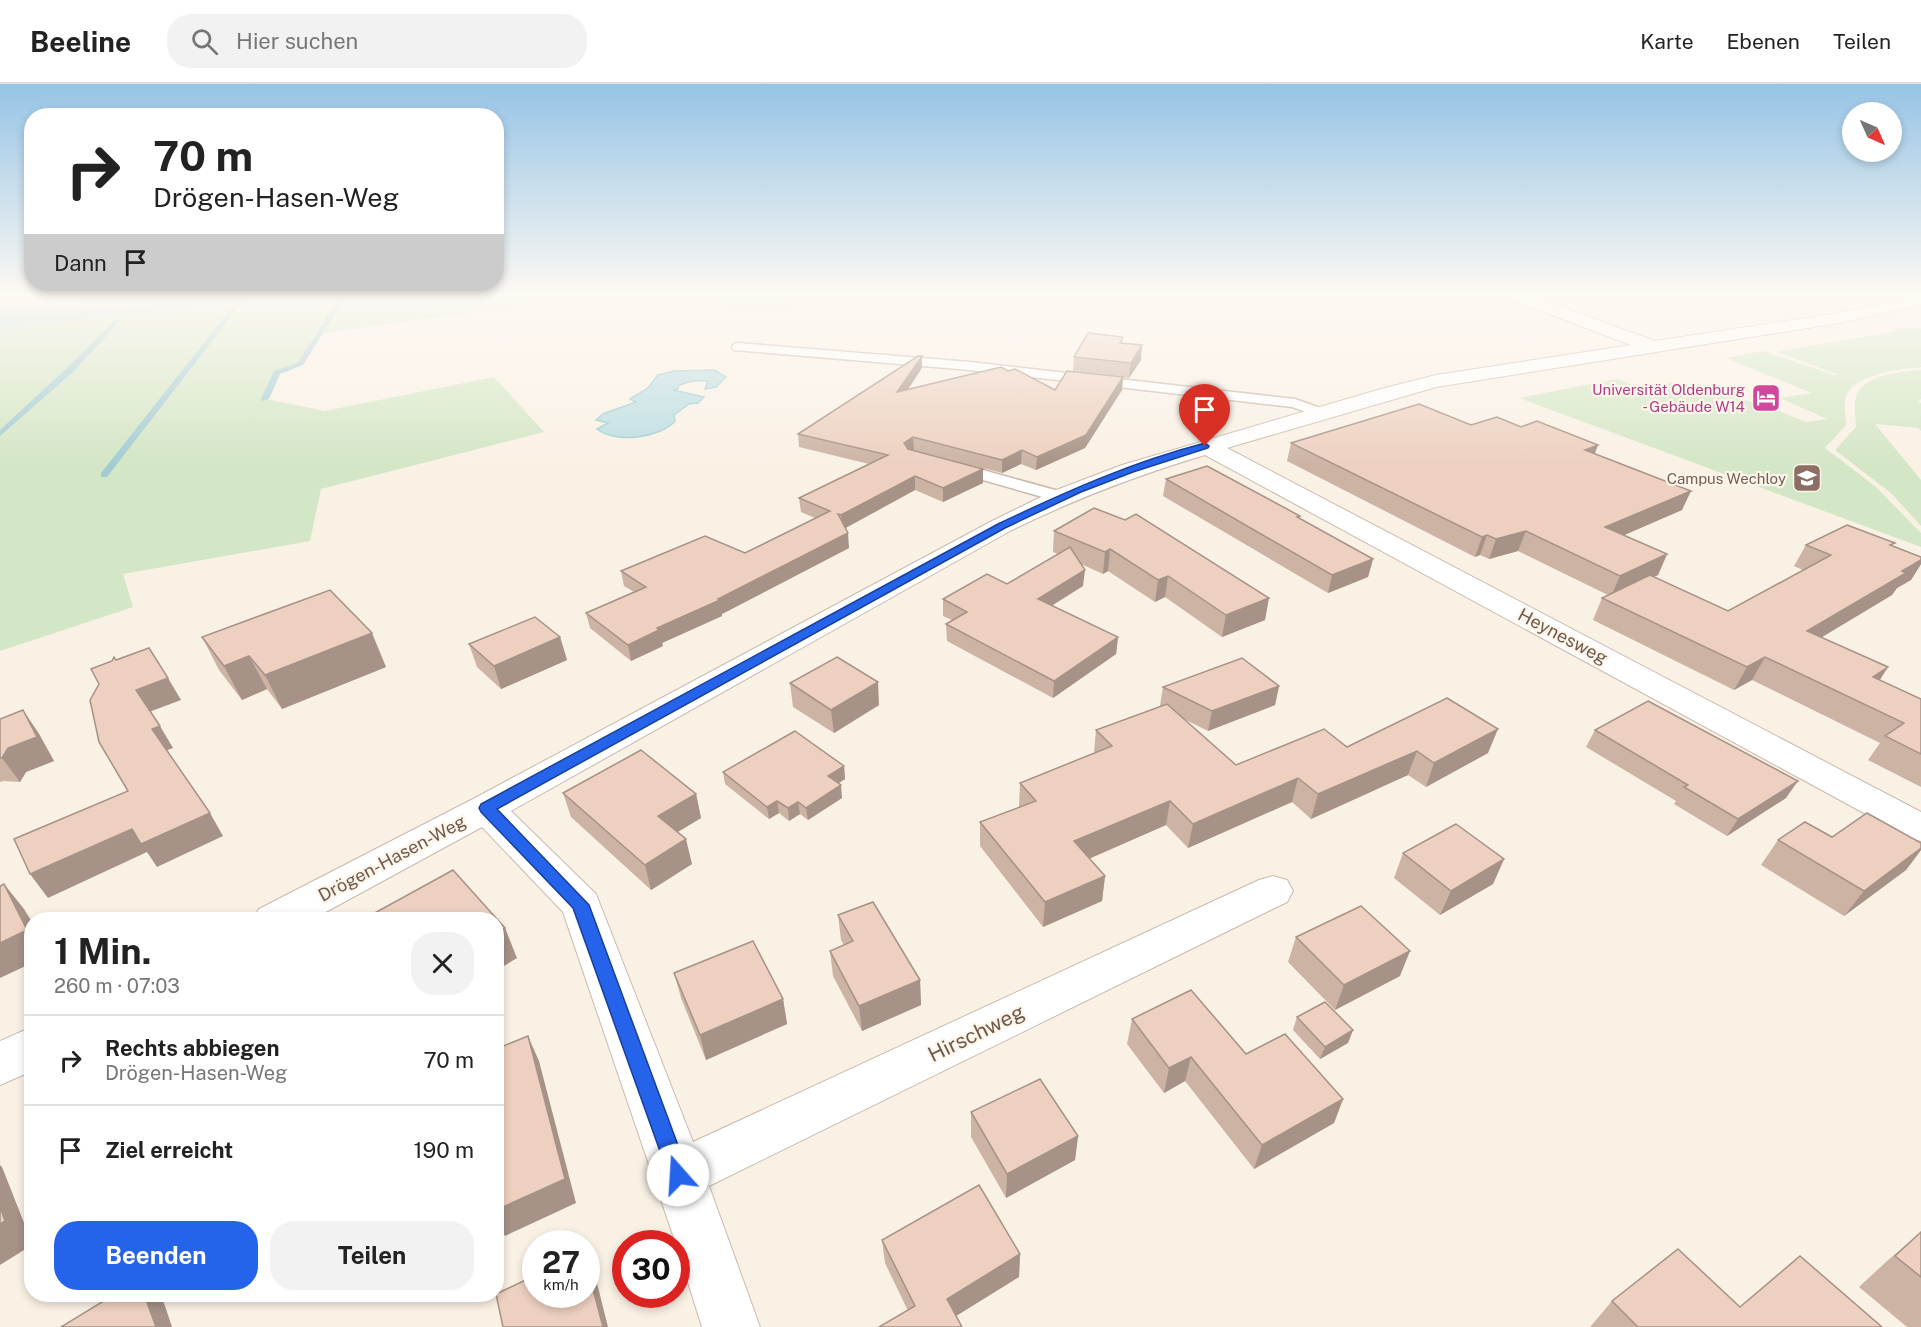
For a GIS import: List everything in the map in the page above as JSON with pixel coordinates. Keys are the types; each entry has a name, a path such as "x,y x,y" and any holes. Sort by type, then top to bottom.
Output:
{"street":[{"name":"Drögen-Hasen-Weg","path":"289,912 486,808 954,552 1060,497 1130,470 1205,446 1318,412 1436,381 1629,351"},
{"name":"Heynesweg","path":"1205,446 1921,828"},
{"path":"486,808 581,905 730,1327"},
{"name":"Hirschweg","path":"678,1175 1273,891"},
{"path":"0,1064 24,1051"}],"lane":[{"path":"787,351 970,366 1295,403 1318,412"},
{"path":"937,462 1060,497"}],"green space":[{"path":"0,351 307,351 301,364 277,373 266,399 325,411 494,377 544,432 321,489 310,541 123,574 133,607 0,651"},
{"path":"1763,351 1839,375 1777,352 1921,351 1921,367 1879,374 1867,378 1850,389 1845,400 1846,425 1825,448 1876,487 1921,533 1921,547 1519,398 1617,379 1640,387 1678,382 1767,406 1806,422 1827,419 1780,398 1812,393 1726,358"},
{"path":"1921,370 1921,399 1918,402 1921,403 1921,431 1918,428 1875,424 1921,480 1921,526 1891,493 1835,450 1856,427 1855,402 1862,387 1885,375"}],"water":[{"path":"714,370 726,377 716,387 705,389 708,381 696,381 681,384 678,389 673,390 704,397 698,403 689,404 674,415 675,421 659,432 626,438 605,434 597,429 608,423 596,420 603,414 636,402 630,399 648,388 658,375 674,371"}],"building":[{"path":"1077,351 1138,351 1131,363 1074,357"},
{"path":"918,356 922,356 897,392 1001,367 1008,371 1015,369 1055,390 1067,371 1123,377 1086,435 1037,457 1022,450 1002,460 913,437 904,443 908,449 983,469 943,488 915,476 841,515 838,514 848,533 718,599 720,600 657,628 659,630 628,645 586,613 646,587 621,571 705,536 745,553 830,511 799,498 888,455 798,434"},
{"path":"1419,404 1471,425 1497,417 1521,427 1537,421 1598,445 1585,450 1691,491 1605,527 1667,554 1620,576 1526,531 1496,539 1487,535 1482,537 1291,443"},
{"path":"1207,466 1300,516 1297,517 1373,559 1332,575 1166,479"},
{"path":"1094,508 1125,520 1136,514 1269,598 1226,615 1168,576 1158,580 1110,549 1105,552 1054,531"},
{"path":"1847,525 1895,543 1890,545 1921,557 1921,560 1902,571 1906,573 1807,631 1888,667 1873,677 1921,699 1921,754 1885,736 1904,723 1765,657 1747,667 1602,598 1650,575 1728,611 1831,555 1806,545"},
{"path":"1070,547 1085,570 1038,599 1118,637 1054,681 946,624 967,612 943,599 987,574 1007,584"},
{"path":"330,590 372,633 265,675 249,656 224,666 202,637"},
{"path":"535,617 560,637 494,666 469,644"},
{"path":"149,648 168,678 136,690 160,726 152,729 210,813 141,844 132,829 30,874 14,839 128,791 99,742 90,700 99,684 91,669 112,661 114,657 116,660"},
{"path":"837,657 878,682 831,710 790,683"},
{"path":"1242,658 1279,686 1212,711 1163,687"},
{"path":"1447,698 1498,729 1434,763 1417,751 1318,794 1298,778 1193,824 1170,801 1074,841 1105,876 1045,902 980,822 1036,801 1020,783 1112,746 1096,730 1167,704 1236,765 1324,729 1347,747"},
{"path":"1648,701 1798,781 1738,819 1684,787 1688,785 1595,730"},
{"path":"23,710 37,737 8,748 0,758 0,719"},
{"path":"795,731 844,766 828,776 841,785 806,808 798,802 788,808 777,801 767,807 723,772"},
{"path":"641,750 696,794 658,816 686,839 645,865 563,793"},
{"path":"1867,813 1921,843 1921,848 1864,891 1778,840 1805,822 1832,837"},
{"path":"1456,824 1504,859 1451,891 1403,853"},
{"path":"453,870 491,912 377,912"},
{"path":"4,884 24,924 24,931 0,943 0,886"},
{"path":"873,902 920,980 859,1006 830,951 853,941 838,915"},
{"path":"1361,906 1410,951 1344,985 1296,937"},
{"path":"753,941 783,999 700,1035 674,973"},
{"path":"1191,990 1246,1054 1285,1034 1343,1099 1262,1145 1191,1057 1169,1068 1132,1019"},
{"path":"1325,1002 1353,1030 1325,1047 1297,1017"},
{"path":"528,1036 565,1179 504,1206 504,1046"},
{"path":"1040,1079 1078,1136 1007,1174 971,1112"},
{"path":"979,1185 1020,1254 947,1299 962,1327 879,1327 915,1306 882,1240"},
{"path":"0,1207 5,1221 0,1224"},
{"path":"1921,1232 1921,1277 1895,1256"},
{"path":"1678,1249 1740,1307 1800,1256 1882,1327 1638,1327 1612,1301"},
{"path":"522,1282 522,1308 598,1308 603,1327 503,1327 498,1302 504,1302 504,1290"},
{"path":"102,1302 147,1302 156,1327 61,1327"}],"waterway":[{"path":"0,434 88,351"},
{"path":"104,475 201,351"},
{"path":"265,399 277,373 301,364 309,351"}],"place":[{"name":"Universität Oldenburg - Gebäude W14","path":"1766,398"},
{"name":"Campus Wechloy","path":"1807,478"}],"route":[{"path":"678,1175 581,905 486,808 1002,526 1077,490 1205,446"}]}
